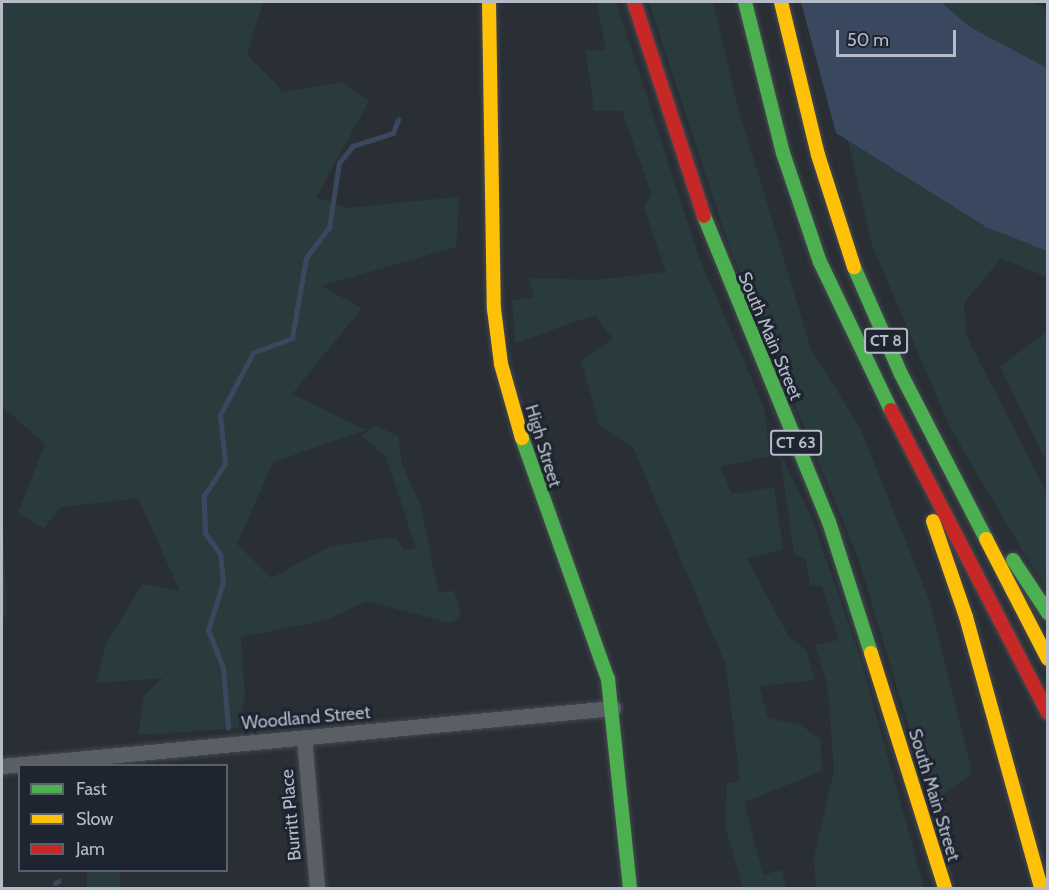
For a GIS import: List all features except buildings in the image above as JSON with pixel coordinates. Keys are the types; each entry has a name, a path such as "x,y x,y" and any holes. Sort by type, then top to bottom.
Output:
{"main road":[{"name":"High Street","path":"489,2 494,309 501,364 539,495 598,645 613,708 630,888"},
{"name":"South Main Street","path":"634,2 716,253 829,522 945,888"},
{"name":"CT 8","path":"745,2 783,153 816,251 907,442 1047,713"},
{"name":"CT 8","path":"781,2 835,213 901,374 1047,659"},
{"path":"901,374 1047,613"},
{"path":"907,442 966,617 1041,888"}],"street":[{"name":"Woodland Street","path":"24,764 613,708"},
{"name":"Burritt Place","path":"304,738 317,888"},
{"name":"Woodland Street","path":"2,766 18,765"}],"shaded area":[{"path":"2,2 263,2 247,54 283,92 341,82 369,101 316,197 347,208 459,197 456,247 321,286 362,308 292,394 366,430 273,462 237,544 271,578 331,546 395,537 405,550 416,548 386,456 361,436 376,426 398,436 402,464 421,507 438,592 454,591 461,615 451,623 366,601 326,620 241,637 245,698 238,728 138,735 144,696 163,678 97,683 106,643 143,584 180,591 138,498 61,507 44,528 18,513 45,444 2,406"},
{"path":"597,2 616,2 698,255 764,408 770,456 720,467 732,494 774,487 783,549 747,559 789,637 806,650 815,680 759,686 768,718 802,726 820,739 822,771 744,802 763,875 782,870 786,888 743,888 725,826 727,784 740,781 726,665 633,447 599,424 581,360 613,339 595,315 515,343 512,301 534,297 529,278 595,280 666,272 644,207 652,195 622,111 594,111 586,51 606,50"},
{"path":"649,2 713,2 738,108 811,349 860,428 930,602 972,773 938,799 919,761 859,560 728,243"},
{"path":"941,2 1032,2 1047,10 1047,68 970,27"},
{"path":"848,141 986,227 1047,251 1047,277 1001,258 964,303 966,335 1047,494 1047,592 950,427 872,245"},
{"path":"1048,332 1047,463 1000,366"},
{"path":"780,454 811,516 860,657 924,888 816,888 814,857 834,771 828,687 815,645 839,640 822,586 810,585 806,560 794,554"},
{"path":"2,505 7,612 2,623"},
{"path":"87,872 120,872 120,888 87,888"}],"water":[{"path":"801,2 941,2 970,27 1047,68 1047,251 986,227 836,133"}],"waterway":[{"path":"228,728 223,668 208,630 223,582 220,554 205,533 204,496 225,464 220,415 253,353 292,338 306,258 329,227 339,163 353,146 393,133 398,120"},
{"path":"55,883 59,881"}],"traffic: fast":[{"path":"745,2 783,153 820,262 891,410"},
{"path":"704,216 829,522 871,653"},
{"path":"854,267 901,374 986,539"},
{"path":"522,438 608,679 630,888"},
{"path":"1013,560 1048,613"}],"traffic: slow":[{"path":"489,2 494,309 501,364 522,438"},
{"path":"781,2 818,155 854,267"},
{"path":"933,521 966,617 1041,888"},
{"path":"986,539 1048,659"},
{"path":"871,653 945,888"}],"traffic: jam":[{"path":"634,2 704,216"},
{"path":"891,410 1048,713"}]}
